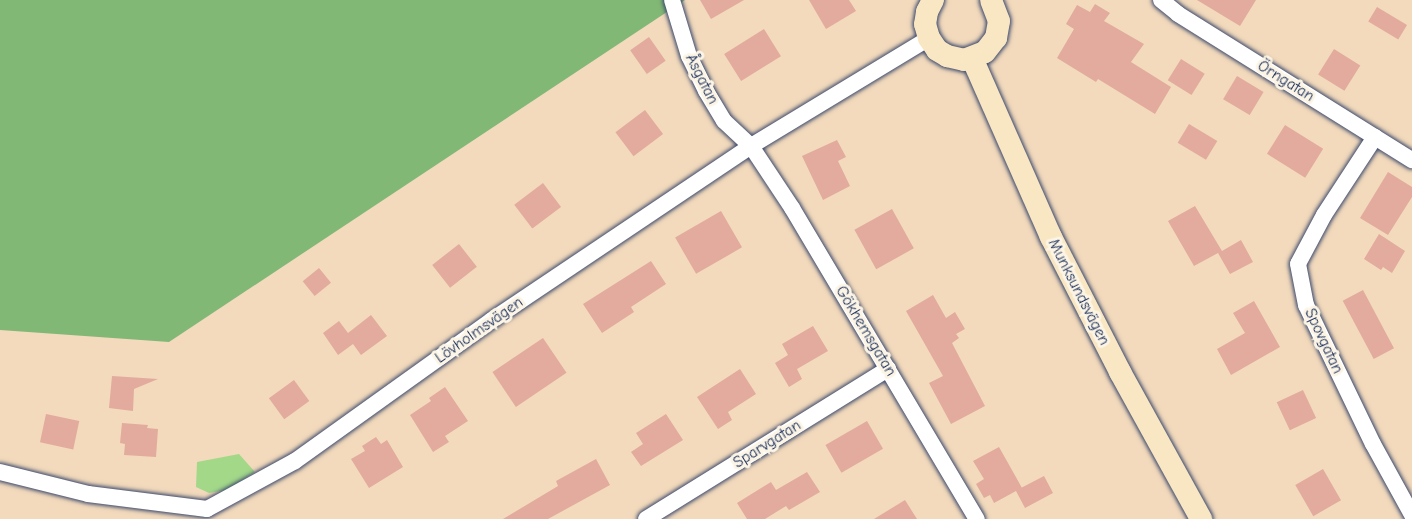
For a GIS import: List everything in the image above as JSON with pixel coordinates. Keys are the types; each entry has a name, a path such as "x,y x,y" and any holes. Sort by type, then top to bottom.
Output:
{"street":[{"name":"Åsgatan","path":"672,0 689,56 706,91 724,121 751,146"},
{"path":"933,0 927,12 925,24 929,38 937,50 958,59 972,58 985,52 996,38 999,21 994,1"},
{"name":"Örngatan","path":"1161,0 1178,14 1412,160"},
{"name":"Lövholmsvägen","path":"0,472 88,494 207,514 295,461 561,273 751,146 929,38"},
{"name":"Munksundsvägen","path":"972,58 1051,237 1120,372 1201,519"},
{"name":"Spovgatan","path":"1375,137 1324,215 1298,264 1306,305 1373,444 1410,508"},
{"name":"Gökhemsgatan","path":"751,146 792,208 977,519"},
{"name":"Sparvgatan","path":"646,519 888,369"}],"green space":[{"path":"0,0 685,0 169,342 0,330"},
{"path":"239,454 255,472 226,490 209,493 196,487 197,462"}],"building":[{"path":"700,0 744,0 711,19"},
{"path":"809,0 849,0 856,11 826,29"},
{"path":"1197,0 1256,0 1240,26"},
{"path":"1095,4 1110,13 1104,21 1144,44 1131,62 1171,87 1155,114 1098,79 1096,82 1057,58 1074,29 1066,24 1077,5 1090,12"},
{"path":"1377,7 1407,25 1398,40 1368,22"},
{"path":"764,29 781,56 741,81 724,54"},
{"path":"649,37 666,61 647,74 630,50"},
{"path":"1334,49 1360,65 1344,91 1318,74"},
{"path":"1181,59 1205,74 1191,95 1168,80"},
{"path":"1237,76 1264,92 1250,115 1223,99"},
{"path":"645,110 663,134 634,156 615,132"},
{"path":"1189,124 1217,141 1206,160 1178,143"},
{"path":"1285,125 1323,149 1305,178 1267,154"},
{"path":"837,140 846,157 838,161 850,186 823,200 802,156"},
{"path":"1388,172 1412,187 1412,197 1388,235 1360,218"},
{"path":"543,183 561,207 532,229 514,205"},
{"path":"1195,206 1222,251 1241,240 1253,262 1230,274 1218,253 1194,266 1168,221"},
{"path":"892,209 914,248 876,269 854,230"},
{"path":"721,211 742,247 696,274 675,238"},
{"path":"1379,234 1405,251 1392,273 1383,267 1381,270 1364,259"},
{"path":"459,244 477,267 450,288 432,265"},
{"path":"651,261 666,284 631,307 634,312 602,333 583,304"},
{"path":"319,268 331,283 315,296 303,281"},
{"path":"1363,290 1394,348 1374,359 1343,301"},
{"path":"933,295 946,318 955,312 965,329 956,334 959,338 952,343 985,406 951,424 929,383 943,376 906,311"},
{"path":"1254,301 1280,347 1231,375 1217,349 1245,333 1233,313"},
{"path":"371,315 387,336 361,355 353,344 338,355 323,333 339,321 348,333"},
{"path":"813,326 828,351 797,369 802,379 789,387 775,363 788,355 782,344"},
{"path":"543,338 566,373 516,407 492,372"},
{"path":"740,369 756,394 728,412 732,420 718,429 697,397"},
{"path":"112,376 158,379 134,389 133,411 109,408"},
{"path":"294,380 309,401 284,419 269,398"},
{"path":"445,387 468,421 445,436 449,442 433,452 410,415 431,401 429,398"},
{"path":"1303,390 1316,418 1290,430 1277,402"},
{"path":"46,414 79,421 73,449 40,442"},
{"path":"666,414 683,440 641,466 631,452 643,444 636,433"},
{"path":"867,421 883,449 841,473 825,445"},
{"path":"122,423 148,425 147,428 158,429 156,457 124,455 125,444 120,443"},
{"path":"376,437 381,444 387,440 403,467 369,488 351,459 365,451 362,446"},
{"path":"999,447 1022,488 1044,476 1053,493 1025,508 1016,491 994,503 990,495 984,498 976,484 984,479 973,461"},
{"path":"596,459 610,485 548,519 503,519 558,486 556,481"},
{"path":"1323,469 1341,500 1313,516 1295,485"},
{"path":"807,472 820,492 789,510 786,506 765,519 747,519 737,503 771,482 776,490"},
{"path":"905,500 917,519 874,519"}]}
